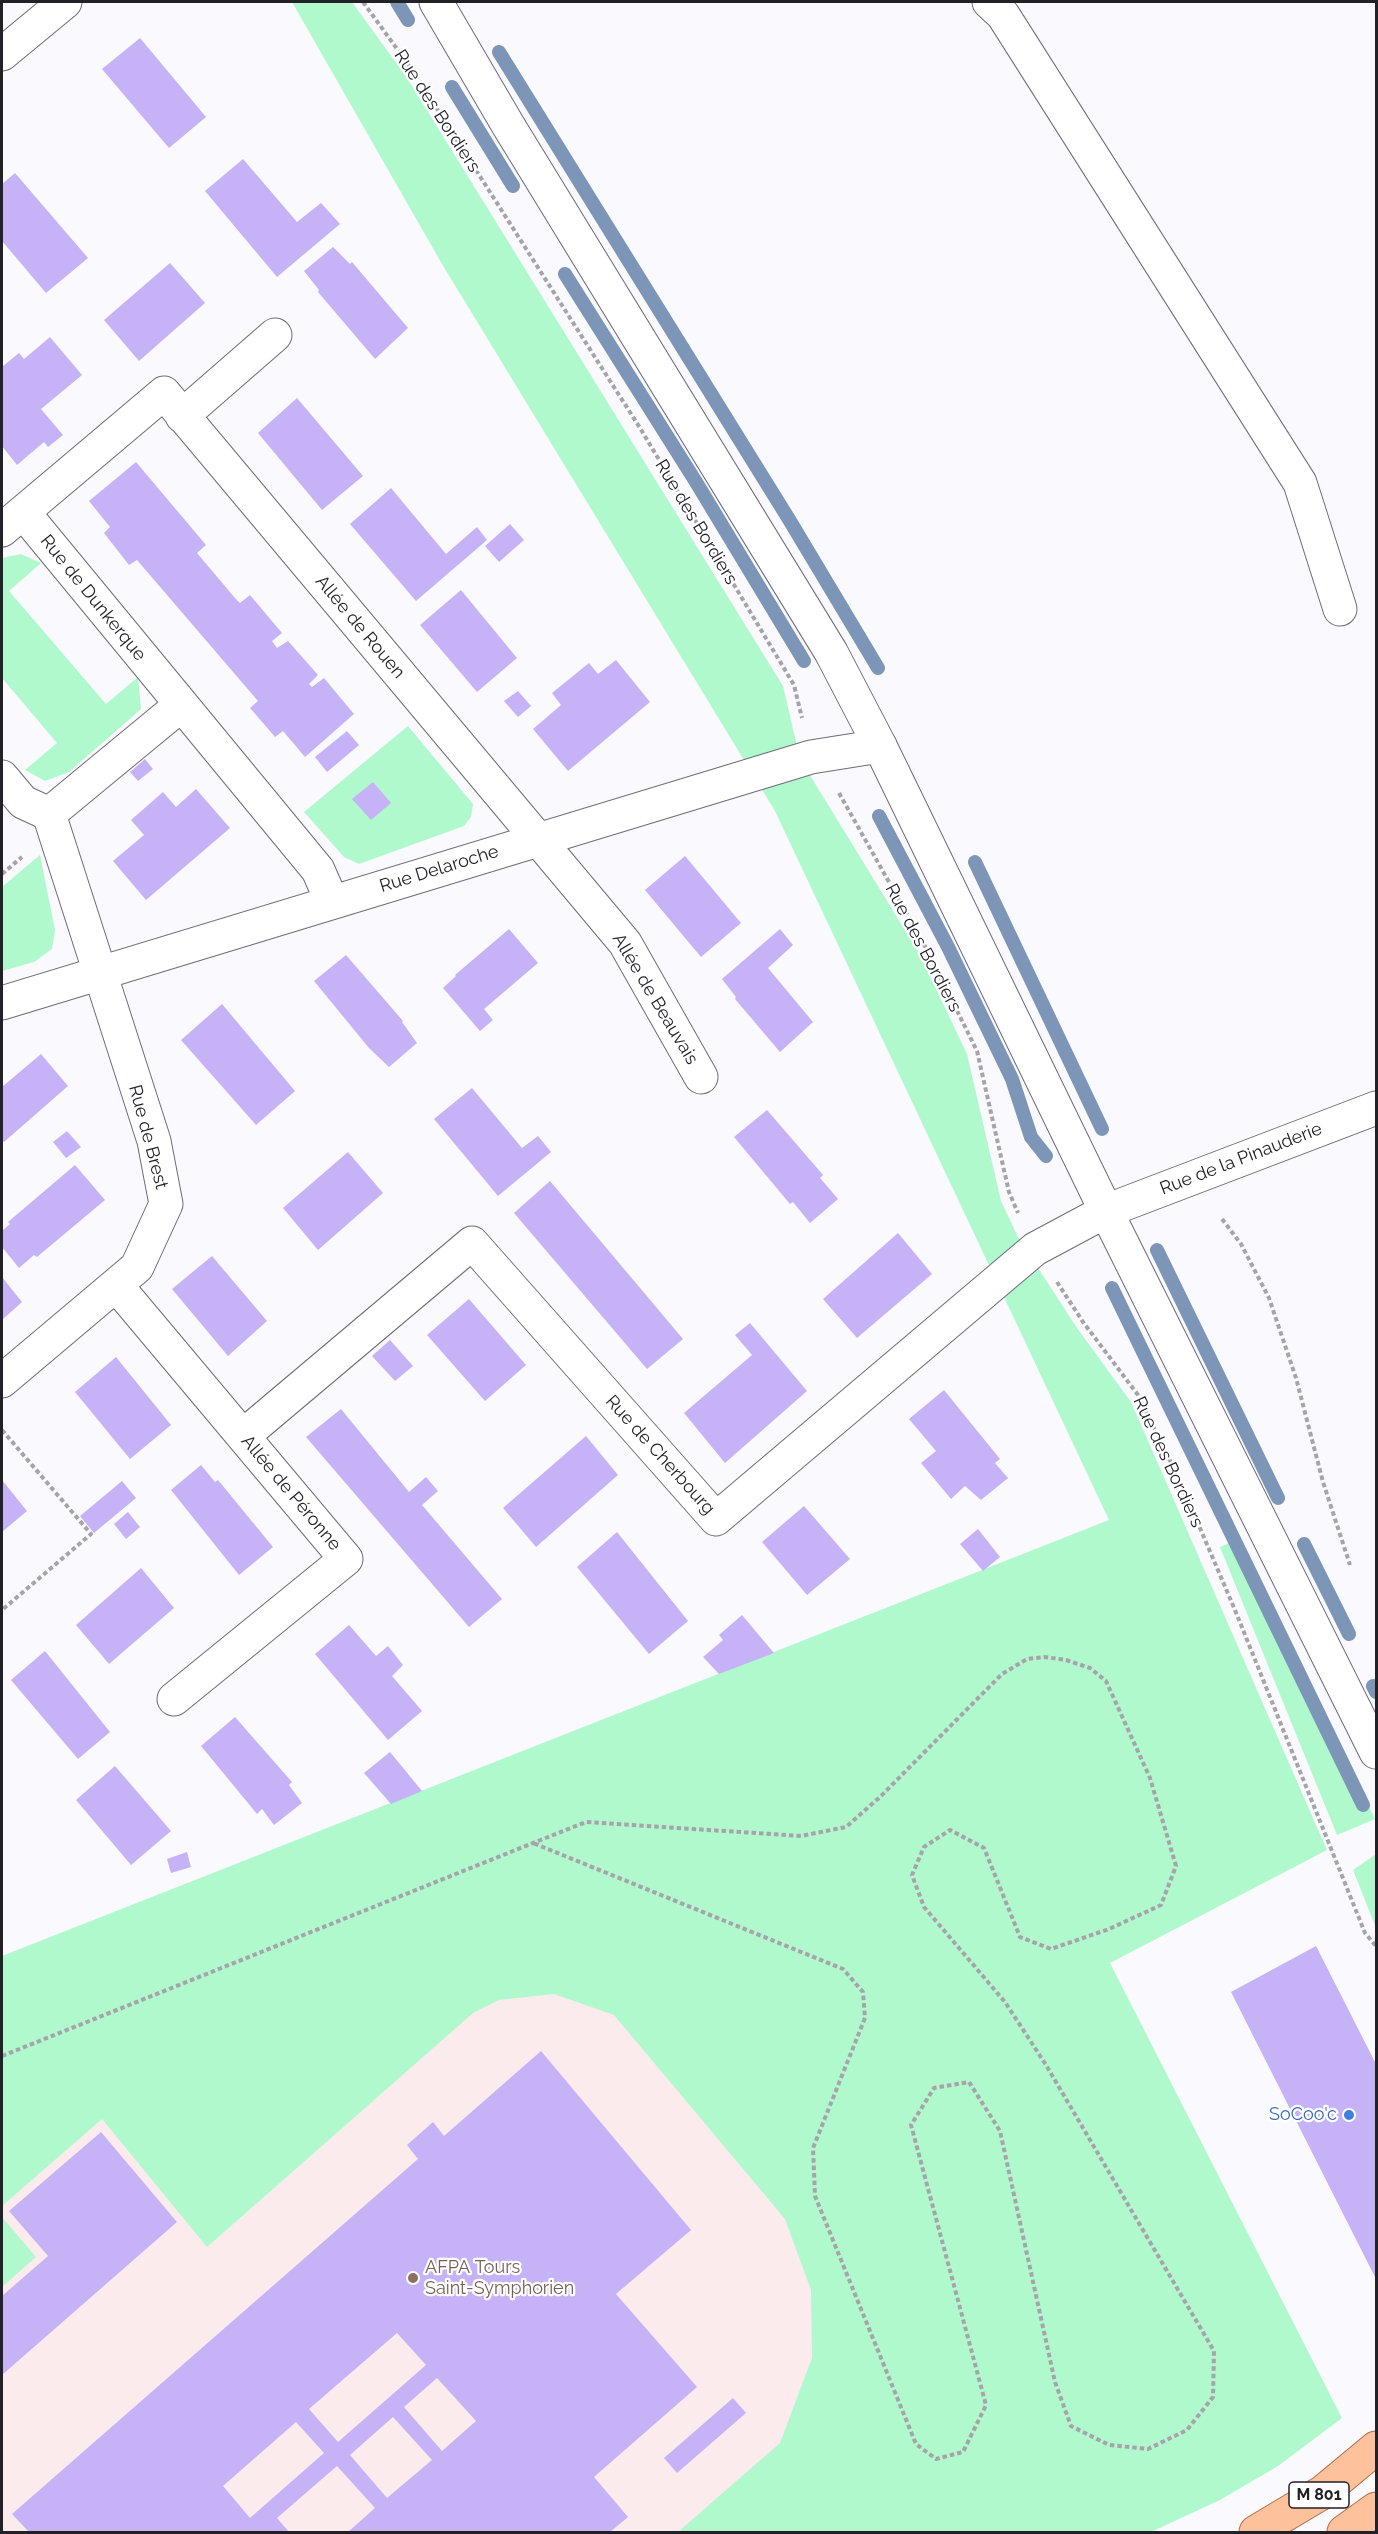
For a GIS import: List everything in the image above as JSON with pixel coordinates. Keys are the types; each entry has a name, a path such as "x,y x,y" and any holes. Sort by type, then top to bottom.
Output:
{"main road":[{"name":"M 801","path":"1256,2532 1323,2492 1377,2448"},
{"name":"M 801","path":"1344,2532 1377,2510"}],"street":[{"path":"2,54 65,2"},
{"path":"436,2 508,125 831,652 880,746 1106,1211 1377,1752"},
{"path":"989,2 1003,15 1300,483 1340,609"},
{"path":"182,416 275,335"},
{"name":"Allée de Rouen","path":"12,521 164,393 537,839"},
{"name":"Rue de Dunkerque","path":"12,521 181,705 318,870 332,902"},
{"path":"49,814 181,705"},
{"name":"Rue Delaroche","path":"2,1003 811,757 880,746"},
{"path":"2,777 23,802 49,814 99,972"},
{"name":"Allée de Beauvais","path":"537,839 625,943 701,1077"},
{"name":"Rue de Brest","path":"2,1382 137,1268 166,1204 154,1141 99,972"},
{"name":"Rue de la Pinauderie","path":"1106,1211 1377,1108"},
{"name":"Rue de Cherbourg","path":"243,1436 472,1243 716,1519 1035,1249 1106,1211"},
{"name":"Allée de Péronne","path":"116,1285 346,1559 174,1698"}],"path":[{"name":"Rue des Bordiers","path":"363,2 413,70 640,428 794,685 811,757 840,794 926,948 977,1051 1009,1192 1024,1229 1083,1322 1138,1395 1179,1479 1235,1610 1365,1933 1377,1946"},
{"path":"1222,1219 1241,1244 1269,1298 1296,1378 1323,1482 1350,1565"},
{"path":"2,1430 91,1534 2,1610"},
{"path":"2,2056 533,1843 586,1822 801,1836 846,1827 880,1797 1002,1674 1027,1659 1045,1657 1066,1660 1090,1668 1106,1681 1150,1778 1176,1866 1161,1905 1109,1929 1052,1949 1020,1937 984,1848 950,1830 924,1847 912,1875 924,1907 1005,2002 1046,2065 1214,2351 1213,2397 1188,2430 1148,2449 1109,2445 1071,2426 1055,2382 1000,2131 969,2082 934,2088 911,2125 987,2405 963,2452 936,2459 915,2444 814,2196 813,2148 865,2018 863,1992 843,1969 533,1843"}],"shaded area":[{"name":"AFPA Tours Saint-Symphorien","path":"629,1777 923,2532 2,2532 2,2023"}],"green space":[{"path":"292,2 352,2 407,78 783,686 800,759 919,953 967,1054 1001,1201 1018,1237 1077,1328 1131,1402 1327,1850 1110,1963 1342,2418 1278,2466 1220,2500 1151,2532 678,2532 780,2443 812,2358 811,2290 785,2219 614,2015 554,1994 499,2000 473,2013 207,2247 102,2119 2,2206 2,1956 1109,1520 775,811 442,264"},
{"path":"21,554 41,563 9,591 106,704 138,677 141,709 69,772 45,781 25,770 57,743 2,678 2,558"},
{"path":"408,726 473,804 471,817 464,826 359,864 344,857 304,812"},
{"path":"40,855 55,930 52,949 34,962 2,971 2,887"},
{"path":"1238,1539 1375,1819 1337,1835 1220,1547"},
{"path":"1376,1854 1376,1928 1353,1870"},
{"path":"2,2217 36,2257 2,2287"}],"building":[{"path":"140,38 206,117 169,148 102,69"},
{"path":"243,159 297,222 321,203 340,224 277,277 205,191"},
{"path":"15,173 88,258 46,293 2,241 2,184"},
{"path":"333,247 350,264 352,262 408,328 375,359 318,292 319,290 304,271"},
{"path":"170,263 205,303 139,361 104,320"},
{"path":"50,337 82,375 41,409 63,435 48,447 44,442 17,465 2,446 2,367 19,353 24,359"},
{"path":"297,398 363,476 322,510 258,433"},
{"path":"136,462 206,545 197,553 235,598 240,603 250,595 282,633 272,641 277,648 288,641 318,675 309,684 312,687 324,678 354,714 305,757 283,731 275,737 250,708 258,701 137,560 129,565 104,533 110,527 89,501"},
{"path":"391,488 446,554 477,527 487,540 416,601 350,524"},
{"path":"510,524 524,540 499,562 485,546"},
{"path":"461,590 517,658 477,692 420,625"},
{"path":"616,660 650,702 568,771 533,729 561,705 552,693 589,663 598,674"},
{"path":"518,691 531,706 518,717 504,701"},
{"path":"347,731 359,745 327,772 315,757"},
{"path":"145,759 153,769 138,781 130,772"},
{"path":"373,782 391,803 371,820 352,799"},
{"path":"196,789 230,828 146,900 113,861 144,835 131,820 163,792 176,807"},
{"path":"685,856 741,923 701,957 645,890"},
{"path":"509,929 538,963 484,1009 493,1020 480,1031 443,988"},
{"path":"780,929 793,945 768,968 813,1022 780,1052 735,999 736,997 722,979"},
{"path":"346,955 403,1021 417,1043 389,1067 369,1048 314,981"},
{"path":"222,1004 295,1091 256,1125 181,1040"},
{"path":"41,1054 68,1086 4,1142 2,1140 2,1087"},
{"path":"472,1088 522,1148 538,1136 551,1152 498,1196 434,1119"},
{"path":"767,1110 823,1175 820,1178 838,1199 810,1223 793,1202 790,1204 734,1137"},
{"path":"67,1131 81,1147 66,1158 53,1142"},
{"path":"348,1152 383,1193 318,1250 283,1208"},
{"path":"75,1165 105,1200 37,1257 34,1255 19,1268 2,1247 2,1231 10,1224 8,1222"},
{"path":"550,1181 683,1339 647,1369 514,1213"},
{"path":"898,1233 932,1274 857,1338 823,1299"},
{"path":"212,1256 267,1321 228,1356 172,1289"},
{"path":"2,1277 22,1302 2,1320"},
{"path":"469,1299 526,1365 485,1401 427,1335"},
{"path":"750,1323 807,1391 725,1463 684,1413 752,1355 735,1335"},
{"path":"390,1340 413,1366 395,1381 372,1356"},
{"path":"116,1357 171,1425 130,1459 75,1392"},
{"path":"944,1390 1000,1459 995,1463 1008,1478 981,1500 965,1486 951,1499 921,1463 936,1451 909,1419"},
{"path":"341,1409 409,1492 426,1477 438,1491 422,1505 502,1599 469,1627 306,1437"},
{"path":"586,1436 618,1475 536,1547 503,1508"},
{"path":"201,1465 215,1482 218,1480 273,1547 239,1575 171,1490"},
{"path":"2,1480 27,1511 2,1532"},
{"path":"122,1481 136,1498 94,1533 80,1516"},
{"path":"804,1506 850,1559 807,1595 762,1542"},
{"path":"128,1512 140,1527 126,1539 114,1524"},
{"path":"978,1529 1000,1557 983,1571 960,1544"},
{"path":"617,1532 688,1621 649,1654 577,1567"},
{"path":"141,1568 174,1608 109,1664 76,1625"},
{"path":"742,1615 774,1653 719,1674 703,1657 723,1640 719,1635"},
{"path":"349,1625 376,1656 388,1646 403,1665 392,1676 422,1711 388,1740 315,1654"},
{"path":"45,1651 110,1732 78,1759 11,1680"},
{"path":"235,1717 292,1782 289,1785 302,1803 274,1825 262,1809 257,1814 201,1746"},
{"path":"390,1752 422,1791 391,1804 364,1773"},
{"path":"115,1766 171,1831 131,1865 76,1800"},
{"path":"187,1852 191,1867 171,1873 167,1859"},
{"path":"1316,1946 1376,2064 1376,2279 1231,1992"},
{"path":"541,2051 691,2230 616,2294 697,2387 594,2477 628,2517 610,2532 348,2532 375,2508 337,2466 277,2518 289,2532 29,2532 12,2514 418,2159 407,2145 433,2122 444,2136","holes":["397,2333 426,2365 338,2442 309,2409","437,2378 476,2421 442,2451 404,2407","393,2417 432,2460 387,2498 350,2455","296,2422 324,2453 250,2518 223,2486"]},
{"path":"101,2132 177,2222 2,2375 2,2296 48,2256 9,2211"},
{"path":"733,2398 746,2413 677,2473 664,2458"}],"waterway":[{"path":"397,2 408,20"},
{"path":"499,52 790,521 878,668"},
{"path":"452,87 513,186"},
{"path":"565,274 696,482 804,661"},
{"path":"879,816 948,947 1012,1079 1031,1137 1046,1156"},
{"path":"975,862 1102,1129"},
{"path":"1157,1250 1278,1498"},
{"path":"1112,1288 1363,1805"},
{"path":"1304,1544 1349,1634"},
{"path":"1373,1686 1376,1692"}],"place":[{"name":"SoCoo'c","path":"1349,2115"},
{"name":"AFPA Tours Saint-Symphorien","path":"413,2278"}]}
